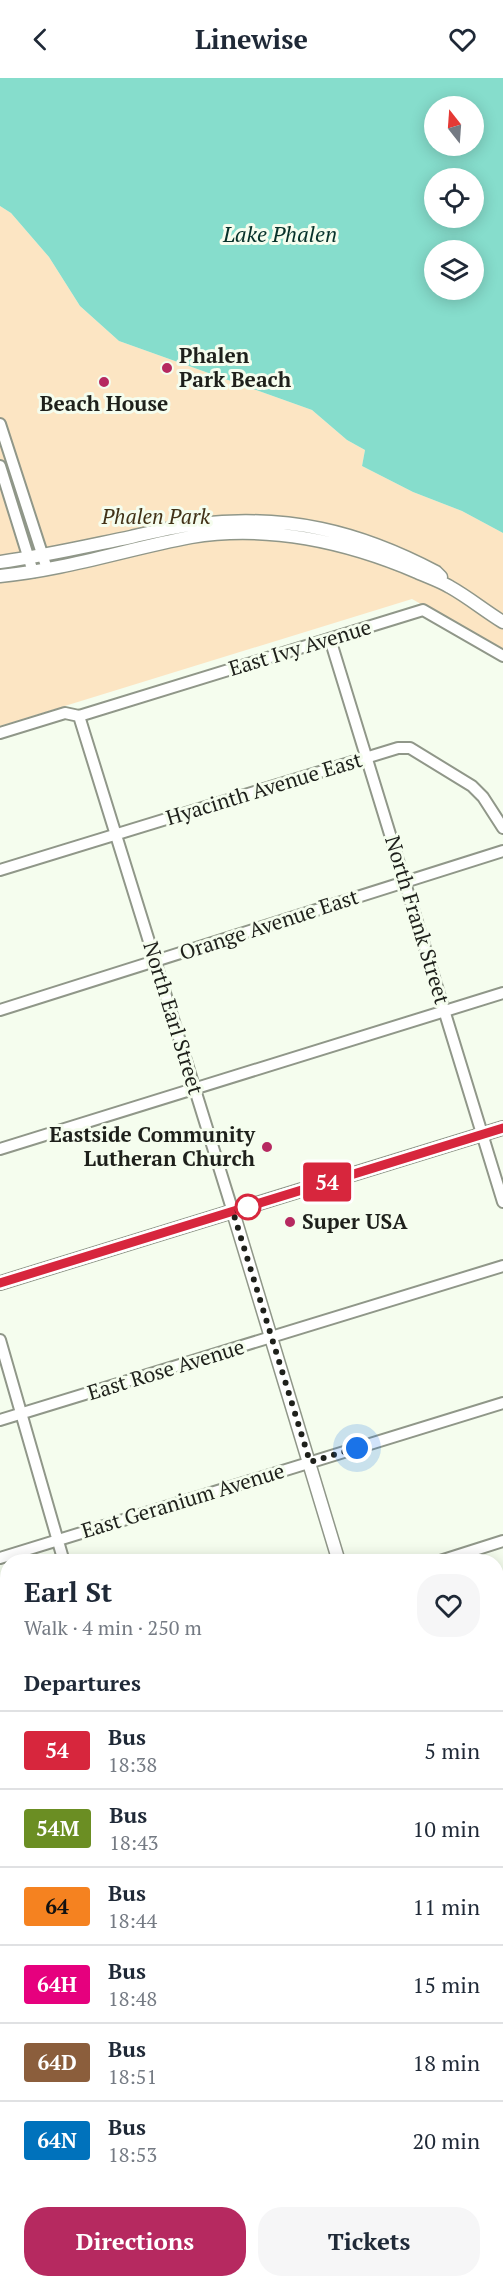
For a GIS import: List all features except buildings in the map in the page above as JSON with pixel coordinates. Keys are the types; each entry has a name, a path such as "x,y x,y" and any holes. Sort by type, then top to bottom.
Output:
{"main road":[{"path":"0,1283 503,1128"}],"street":[{"path":"0,424 47,569"},
{"path":"0,466 33,572"},
{"path":"0,562 197,524 280,522 332,530 399,552 436,572 450,586 503,622"},
{"path":"0,576 33,572 194,537 246,533 304,537 349,547 391,561 450,586"},
{"name":"East Ivy Avenue","path":"0,733 65,713 84,714 423,610 503,656"},
{"name":"North Frank Street","path":"330,639 503,1202"},
{"name":"North Earl Street","path":"84,714 116,834 337,1554"},
{"name":"Hyacinth Avenue East","path":"0,870 398,748 410,748 472,786 483,797 503,828"},
{"name":"Orange Avenue East","path":"0,1010 503,851"},
{"path":"0,1149 503,993"},
{"name":"East Rose Avenue","path":"0,1420 503,1266"},
{"path":"0,1340 61,1554"},
{"name":"East Geranium Avenue","path":"13,1554 503,1403"},
{"path":"462,1554 503,1541"}],"green space":[{"name":"Phalen Park","path":"0,206 11,213 49,257 80,306 119,341 312,410 347,440 365,450 362,466 413,492 462,511 503,533 503,650 412,599 0,726"}],"water":[{"name":"Lake Phalen","path":"0,78 503,78 503,533 462,511 413,492 362,466 365,450 347,440 312,410 119,341 80,306 49,257 11,213 0,206"}],"bus line":[{"name":"54","path":"0,1283 503,1128"}],"place":[{"name":"Phalen Park Beach","path":"167,368"},
{"name":"Beach House","path":"104,382"},
{"name":"Eastside Community Lutheran Church","path":"267,1147"},
{"name":"Super USA","path":"290,1222"}],"route":[{"path":"248,1207 233,1212 310,1462 357,1448"}]}
